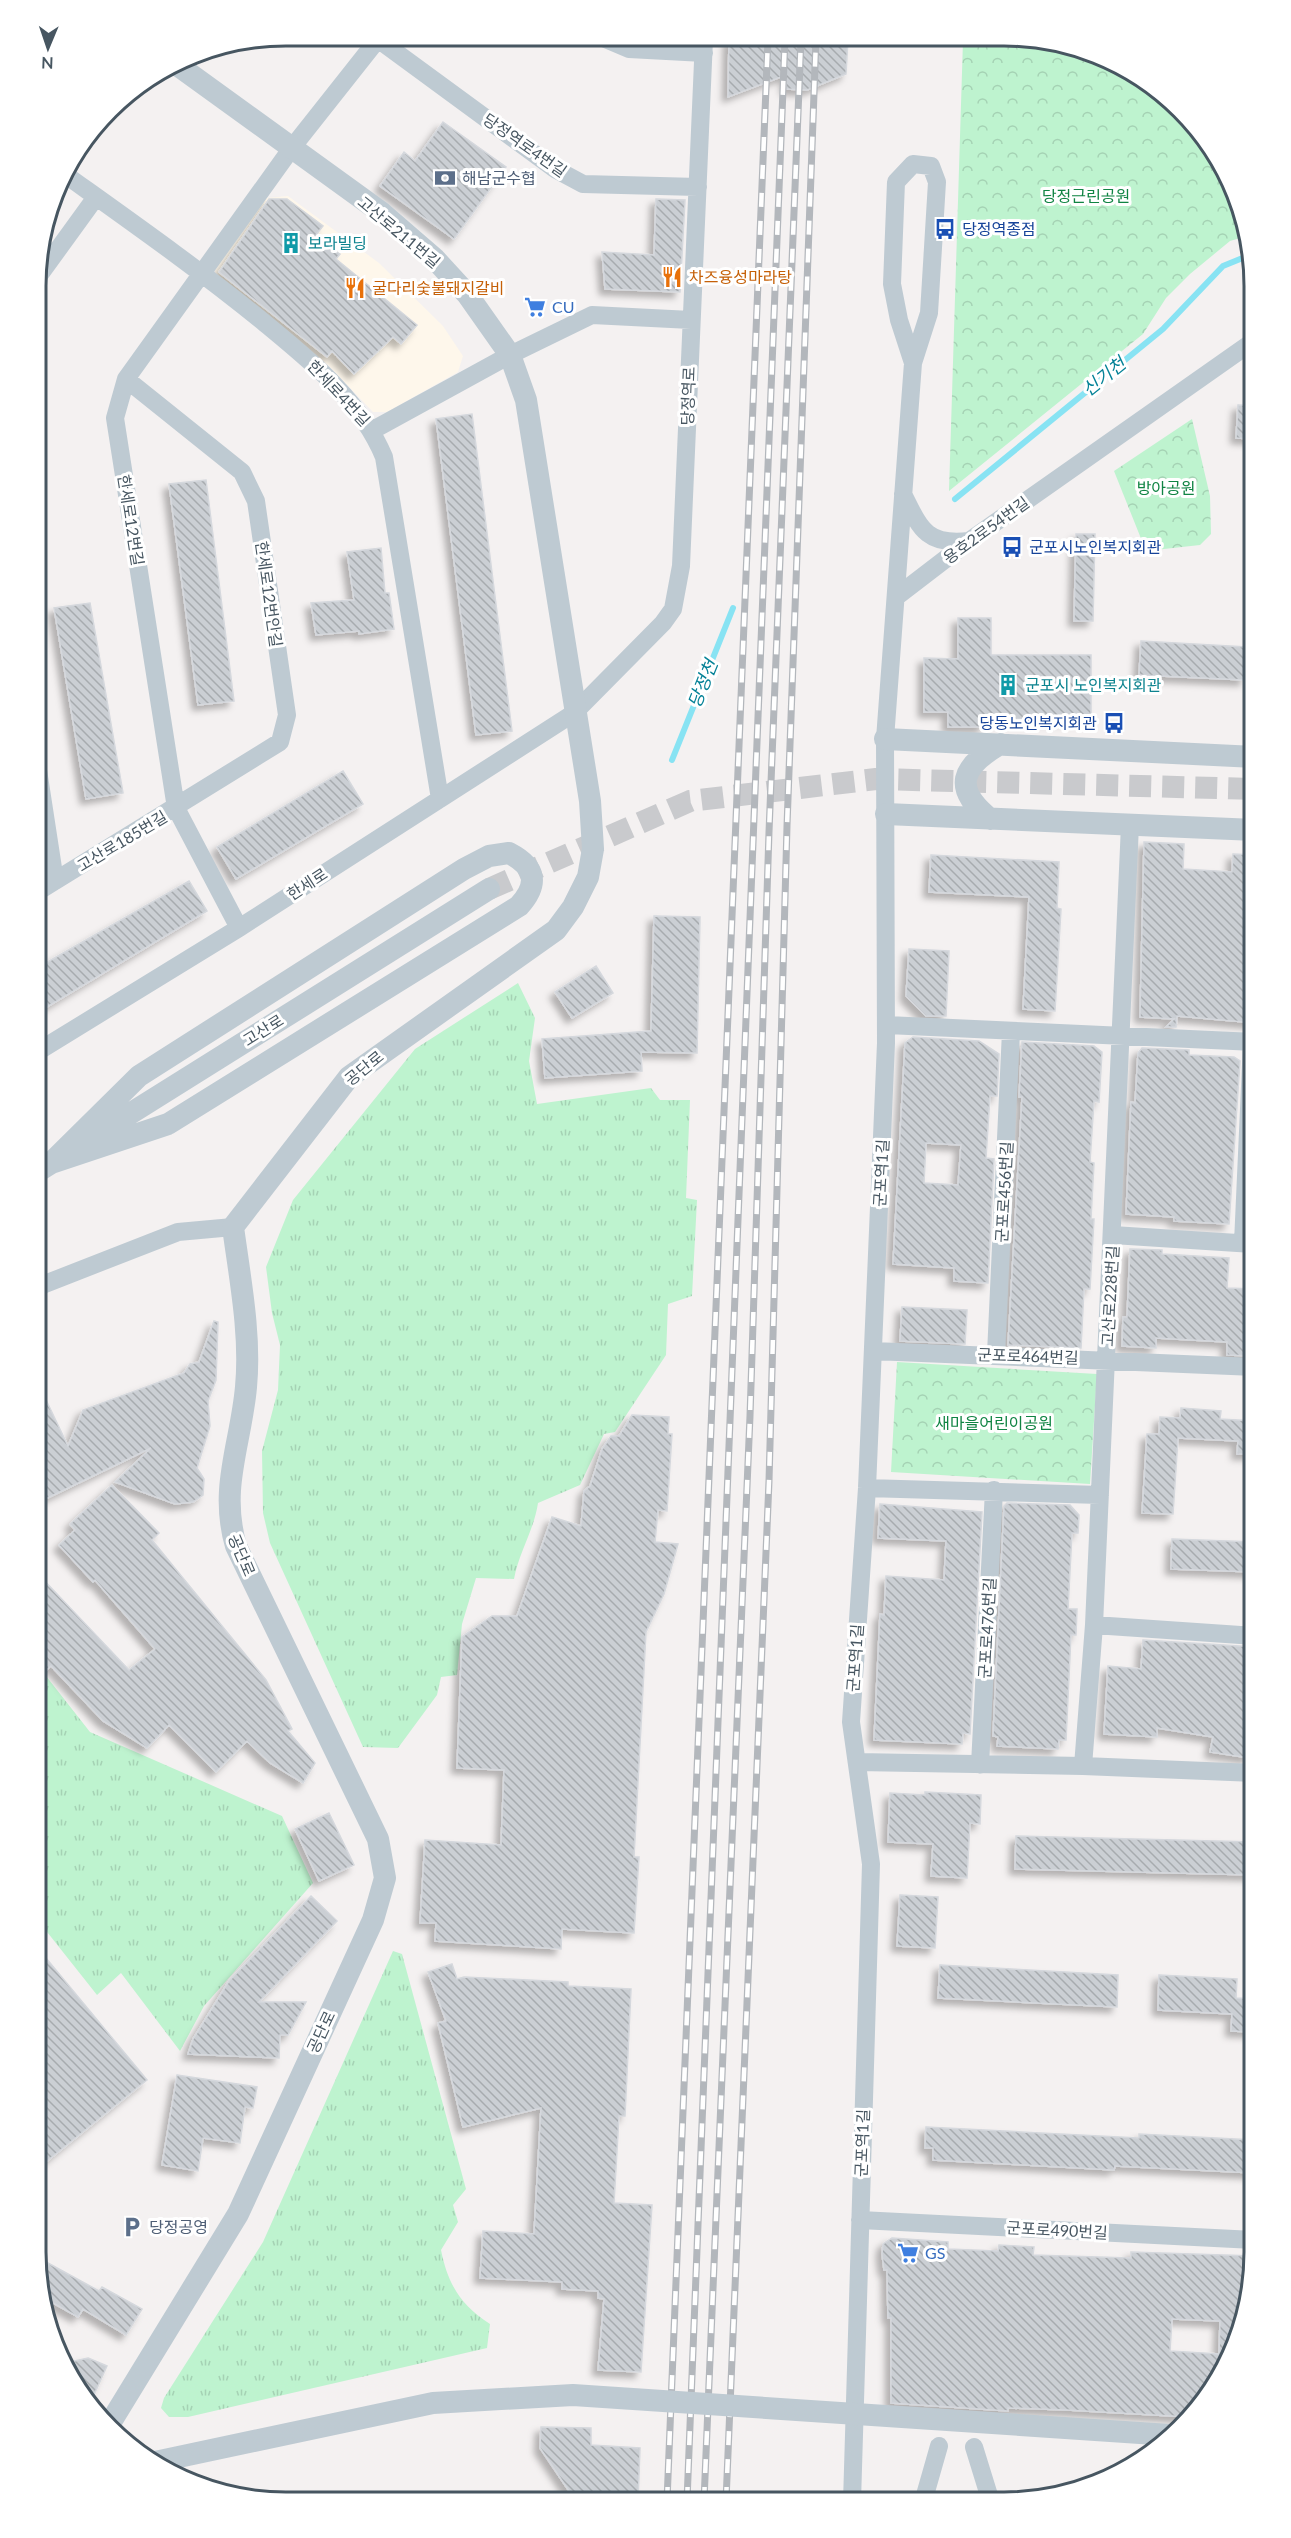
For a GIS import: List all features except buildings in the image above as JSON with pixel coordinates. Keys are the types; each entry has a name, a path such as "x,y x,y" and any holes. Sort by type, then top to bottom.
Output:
{"street":[{"name":"한세로12번길","path":"239,928 176,808 115,418 126,380 291,149 371,46"},
{"name":"당정역로4번길","path":"388,46 555,169 583,183 698,187"},
{"path":"622,46 629,49 704,46"},
{"name":"당정역로","path":"574,713 663,623 672,609 678,591 704,46"},
{"name":"고산로211번길","path":"183,70 382,213 434,258 467,294 510,355 526,400 574,713"},
{"path":"913,363 899,320 892,284 896,182 913,164 931,166 937,182 928,313 913,363 885,739 886,814 1244,830"},
{"name":"한세로4번길","path":"72,179 201,272 323,371 373,430 384,457 440,799"},
{"path":"48,263 96,196"},
{"path":"373,430 510,355 592,315 691,320"},
{"name":"용호2로54번길","path":"896,597 969,541 1244,348"},
{"name":"한세로12번안길","path":"126,380 242,472 256,501 287,715 280,742 176,808"},
{"path":"903,494 920,530 944,542 969,541"},
{"name":"한세로","path":"46,1046 239,928 574,713"},
{"name":"공단로","path":"114,2418 238,2214 373,1920 385,1878 378,1839 236,1546 229,1522 228,1490 246,1387 244,1316 233,1227 349,1077 556,930 573,907 588,877 593,849 590,801 574,713"},
{"path":"885,739 1244,756"},
{"path":"990,819 968,798 966,781 968,770 979,756 1000,744"},
{"name":"고산로185번길","path":"46,887 176,808"},
{"name":"군포역1길","path":"852,2492 871,1864 851,1722 867,1488 887,1025 886,814"},
{"path":"46,822 55,881"},
{"name":"고산로228번길","path":"1083,1766 1094,1625 1130,825"},
{"path":"46,1165 139,1076 464,869 489,856 509,853 521,859 530,870 531,893 519,906 168,1124 46,1166"},
{"name":"고산로","path":"46,1166 489,889"},
{"path":"887,1025 1244,1042"},
{"name":"군포로456번길","path":"996,1354 1011,1031"},
{"path":"46,1283 178,1232 233,1227"},
{"path":"1113,1235 1244,1244"},
{"name":"군포로464번길","path":"873,1351 996,1354 1244,1366"},
{"path":"867,1488 994,1490 1100,1495"},
{"name":"군포로476번길","path":"980,1765 994,1490"},
{"path":"1094,1625 1244,1635"},
{"path":"857,1762 1083,1766 1244,1773"},
{"name":"군포로490번길","path":"860,2220 1244,2239"},
{"path":"167,2459 433,2403 573,2395 1160,2434"},
{"path":"926,2492 939,2446"},
{"path":"974,2447 988,2492"}],"shaded area":[{"path":"288,196 379,263 443,326 463,356 458,372 387,412 373,412 328,365 216,276 214,262 265,198"}],"green space":[{"name":"당정근린공원","path":"963,46 1021,47 1052,51 1082,59 1111,71 1138,87 1163,106 1185,128 1204,153 1220,180 1232,209 1240,238 1230,241 1190,274 1166,298 1143,334 949,491"},
{"name":"방아공원","path":"1192,419 1210,496 1211,534 1200,545 1146,551 1114,471"},
{"path":"518,983 535,1018 529,1061 537,1104 651,1088 660,1100 690,1100 686,1198 697,1200 692,1296 668,1304 666,1355 615,1432 604,1434 580,1485 538,1503 514,1579 476,1578 462,1624 457,1675 441,1677 437,1695 398,1748 363,1747 270,1543 263,1513 262,1451 278,1390 280,1345 272,1313 266,1267 293,1200 415,1049"},
{"name":"새마을어린이공원","path":"897,1362 1097,1374 1090,1484 891,1472"},
{"path":"46,1676 90,1732 282,1816 313,1883 204,2006 180,2051 121,1973 97,1995 46,1931"},
{"path":"393,1951 402,1954 466,2189 453,2205 458,2222 441,2250 448,2274 457,2293 471,2309 490,2324 487,2348 188,2417 169,2417 161,2408 164,2398 263,2242"}],"waterway":[{"name":"신기천","path":"955,499 1163,329 1223,266 1242,258"},
{"name":"당정천","path":"672,760 733,608"}],"tunnel":[{"path":"489,889 690,801 876,779 1244,789"}],"railway":[{"path":"667,2492 768,46"},
{"path":"687,2492 785,46"},
{"path":"704,2492 750,1416 769,832 801,46"},
{"path":"726,2492 769,1481 787,826 816,46"}],"place":[{"name":"해남군수협","path":"445,178"},
{"name":"당정역종점","path":"945,229"},
{"name":"보라빌딩","path":"291,243"},
{"name":"차즈융성마라탕","path":"672,277"},
{"name":"굴다리숯불돼지갈비","path":"355,288"},
{"name":"CU","path":"535,307"},
{"name":"군포시노인복지회관","path":"1012,547"},
{"name":"군포시 노인복지회관","path":"1008,685"},
{"name":"당동노인복지회관","path":"1114,723"},
{"name":"당정공영","path":"132,2227"},
{"name":"GS","path":"908,2253"}]}
